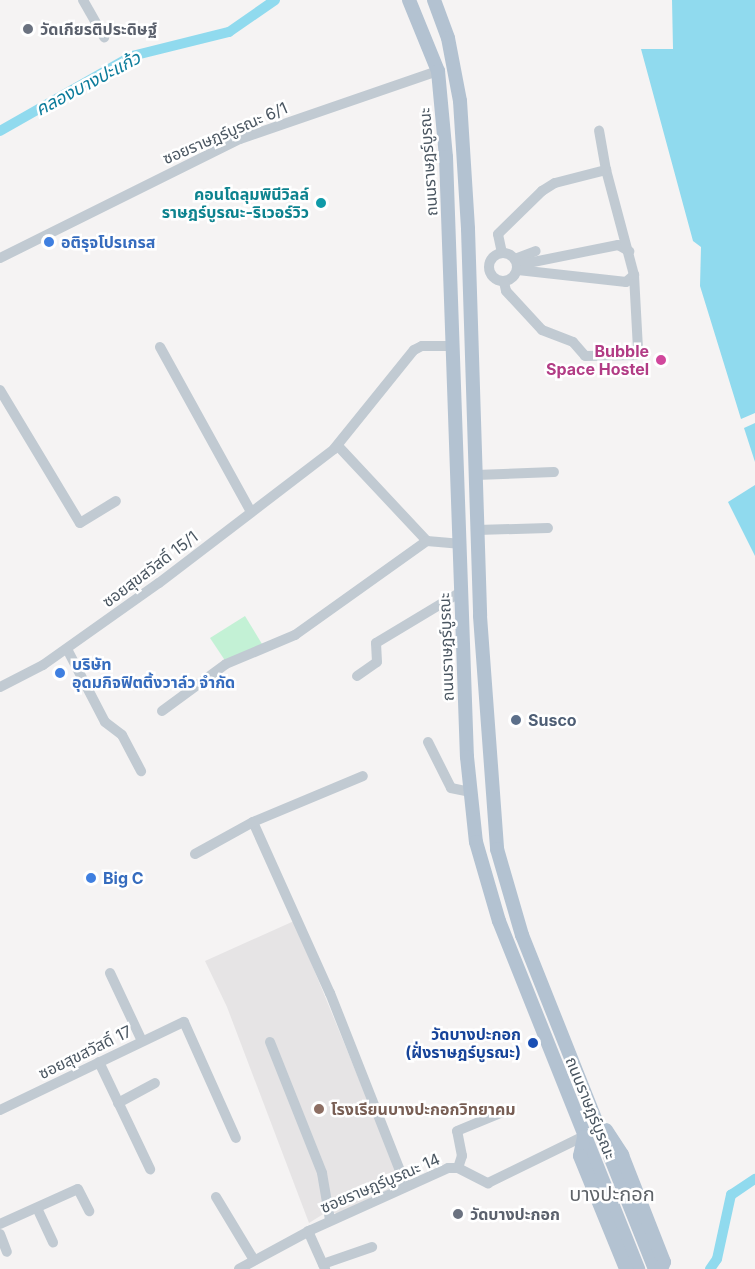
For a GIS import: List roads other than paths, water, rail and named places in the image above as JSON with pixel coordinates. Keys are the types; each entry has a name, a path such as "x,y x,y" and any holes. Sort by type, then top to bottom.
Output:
{"main road":[{"name":"ถนนราษฎร์บูรณะ","path":"409,0 438,71 447,180 461,592 470,792 476,842 495,911 638,1269"},
{"name":"ถนนราษฎร์บูรณะ","path":"434,0 456,69 465,179 477,530 489,784 496,849 522,935 655,1269"},
{"path":"438,71 456,69"},
{"path":"447,180 465,179"},
{"path":"588,1101 622,1155 664,1262 662,1269"},
{"path":"584,1136 580,1156 626,1269"}],"street":[{"path":"83,0 104,37"},
{"name":"ซอยราษฎร์บูรณะ 6/1","path":"0,258 240,139 438,71"},
{"path":"504,282 506,291 542,330 573,342 585,356 630,357 638,349 634,275 606,170 599,131"},
{"path":"541,280 516,268 502,253 498,234 542,191 555,183 606,170"},
{"path":"516,268 618,245 628,251"},
{"path":"504,282 536,251"},
{"path":"502,253 493,257 489,270 496,280 504,282"},
{"path":"516,268 626,282 634,275"},
{"name":"ซอยสุขสวัสดิ์ 15/1","path":"0,687 67,649 338,446 414,350 423,346 453,346"},
{"path":"160,347 251,512"},
{"path":"0,390 80,523 116,501"},
{"path":"338,446 427,541"},
{"path":"476,475 554,472"},
{"path":"477,530 548,528"},
{"path":"162,711 226,664 298,633 427,541 459,544"},
{"path":"357,676 377,662 376,643 461,592"},
{"path":"67,649 105,722 122,735 141,771"},
{"path":"428,742 451,788 470,792"},
{"path":"195,854 253,822 363,777"},
{"path":"253,822 330,993 406,1186"},
{"path":"110,973 135,1017 142,1041"},
{"name":"ซอยสุขสวัสดิ์ 17","path":"0,1110 184,1022 236,1138"},
{"path":"270,1042 322,1173 330,1220"},
{"path":"99,1062 150,1169"},
{"path":"118,1102 155,1083"},
{"path":"458,1168 462,1156 457,1131 505,1111"},
{"name":"ซอยราษฎร์บูรณะ 14","path":"239,1269 330,1220 406,1186 458,1168 488,1183 584,1136"},
{"path":"0,1224 78,1189 89,1211"},
{"path":"216,1197 254,1260"},
{"path":"37,1208 53,1242"},
{"path":"308,1231 324,1266 372,1247"},
{"path":"0,1234 7,1251"}],"water":[{"path":"672,0 755,0 755,413 741,419 700,286 701,247 693,241 641,49 673,49"},
{"path":"755,423 755,462 744,428"},
{"path":"755,485 755,556 728,502"}],"waterway":[{"name":"คลองบางปะแก้ว","path":"0,131 132,56 229,32 275,0"},
{"path":"710,1269 717,1259 731,1195 755,1179"}],"place":[{"name":"วัดเกียรติประดิษฐ์","path":"28,29"},
{"name":"คอนโดลุมพินีวิลล์ ราษฎร์บูรณะ-ริเวอร์วิว","path":"321,203"},
{"name":"อติรุจโปรเกรส","path":"49,242"},
{"name":"Bubble Space Hostel","path":"661,360"},
{"name":"บริษัท อุดมกิจฟิตติ้งวาล์ว จำกัด","path":"60,673"},
{"name":"Susco","path":"516,720"},
{"name":"Big C","path":"91,878"},
{"name":"วัดบางปะกอก (ฝั่งราษฎร์บูรณะ)","path":"533,1043"},
{"name":"โรงเรียนบางปะกอกวิทยาคม","path":"319,1109"},
{"name":"วัดบางปะกอก","path":"458,1214"}],"district":[{"name":"บางปะกอก","path":"612,1194"}]}
